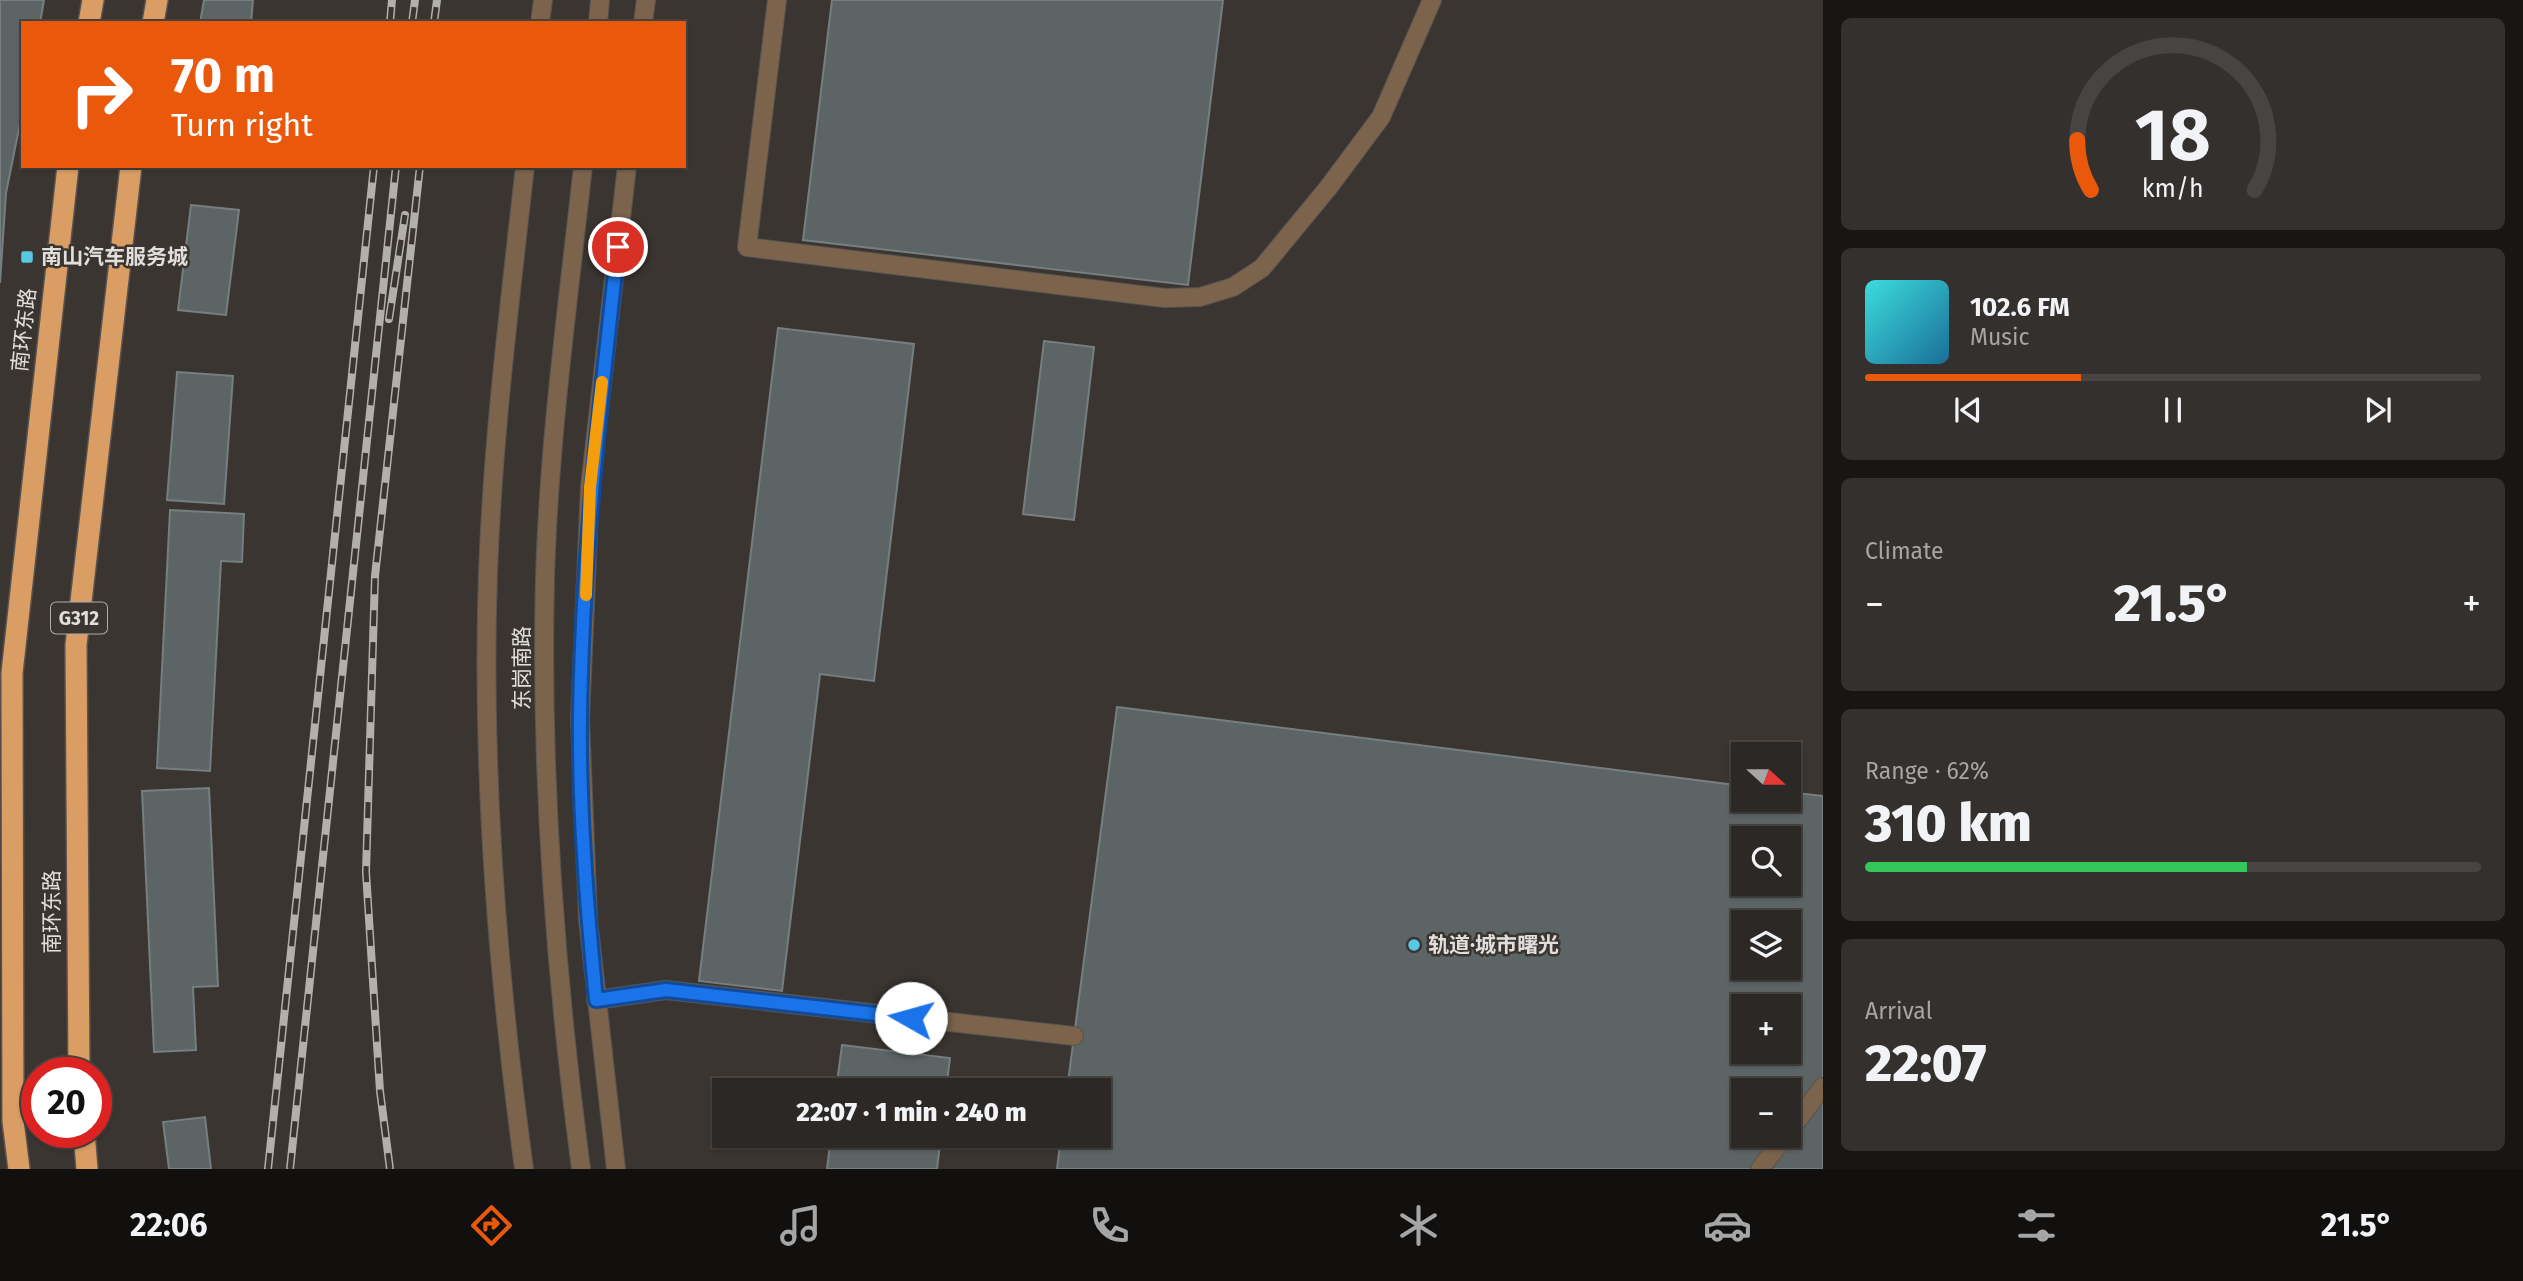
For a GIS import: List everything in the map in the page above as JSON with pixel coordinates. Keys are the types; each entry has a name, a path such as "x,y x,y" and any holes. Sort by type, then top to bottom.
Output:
{"highway":[{"path":"89,21 93,0"},
{"path":"153,21 157,0"},
{"name":"南环东路","path":"19,1169 13,1121 12,673 68,168"},
{"name":"南环东路","path":"79,1057 76,645 131,168"},
{"path":"86,1148 88,1169"}],"street":[{"path":"540,21 543,0"},
{"path":"598,21 600,0"},
{"path":"643,21 646,0"},
{"path":"777,0 747,247 1166,298 1200,297 1233,287 1262,268 1328,188 1381,117 1432,0"},
{"name":"东岗南路","path":"524,1169 497,947 487,698 495,449 525,168"},
{"name":"东岗南路","path":"582,1169 554,942 544,698 552,454 583,168"},
{"path":"616,1169 588,919 580,719 590,487 627,168"},
{"path":"596,1000 666,990 1074,1036"},
{"path":"1801,1116 1823,1087"},
{"path":"1760,1169 1776,1148"}],"building":[{"path":"0,0 44,0 40,21 21,21 21,119 6,193 0,283"},
{"path":"204,0 253,0 251,21 200,21"},
{"path":"832,0 1223,0 1188,285 803,240"},
{"path":"191,205 239,210 226,315 178,310"},
{"path":"778,328 914,344 874,681 820,674 782,991 699,981"},
{"path":"1044,341 1094,347 1074,520 1023,514"},
{"path":"177,372 233,376 224,504 167,500"},
{"path":"170,510 244,514 242,562 221,561 210,771 157,768"},
{"name":"轨道·城市曙光","path":"1117,707 1731,784 1731,812 1801,812 1801,793 1823,796 1823,1169 1057,1169 1060,1148 1111,1148 1111,1078 1069,1078"},
{"path":"209,788 218,986 193,987 196,1050 154,1052 142,791"},
{"path":"842,1045 950,1058 948,1078 838,1078"},
{"path":"205,1117 211,1169 169,1169 163,1122"},
{"path":"830,1148 940,1148 937,1169 827,1169"}],"railway":[{"path":"390,21 392,0"},
{"path":"412,21 415,0"},
{"path":"434,21 437,0"},
{"path":"268,1169 374,168"},
{"path":"290,1169 396,168"},
{"path":"390,1169 380,1091 366,872 375,576 420,168"},
{"path":"389,319 405,215"}],"slow traffic":[{"path":"586,595 590,487 602,382"}],"place":[{"name":"南山汽车服务城","path":"27,257"},
{"name":"轨道·城市曙光","path":"1414,945"}],"route":[{"path":"618,247 590,487 580,719 588,919 596,1000 666,990 911,1018"}]}
